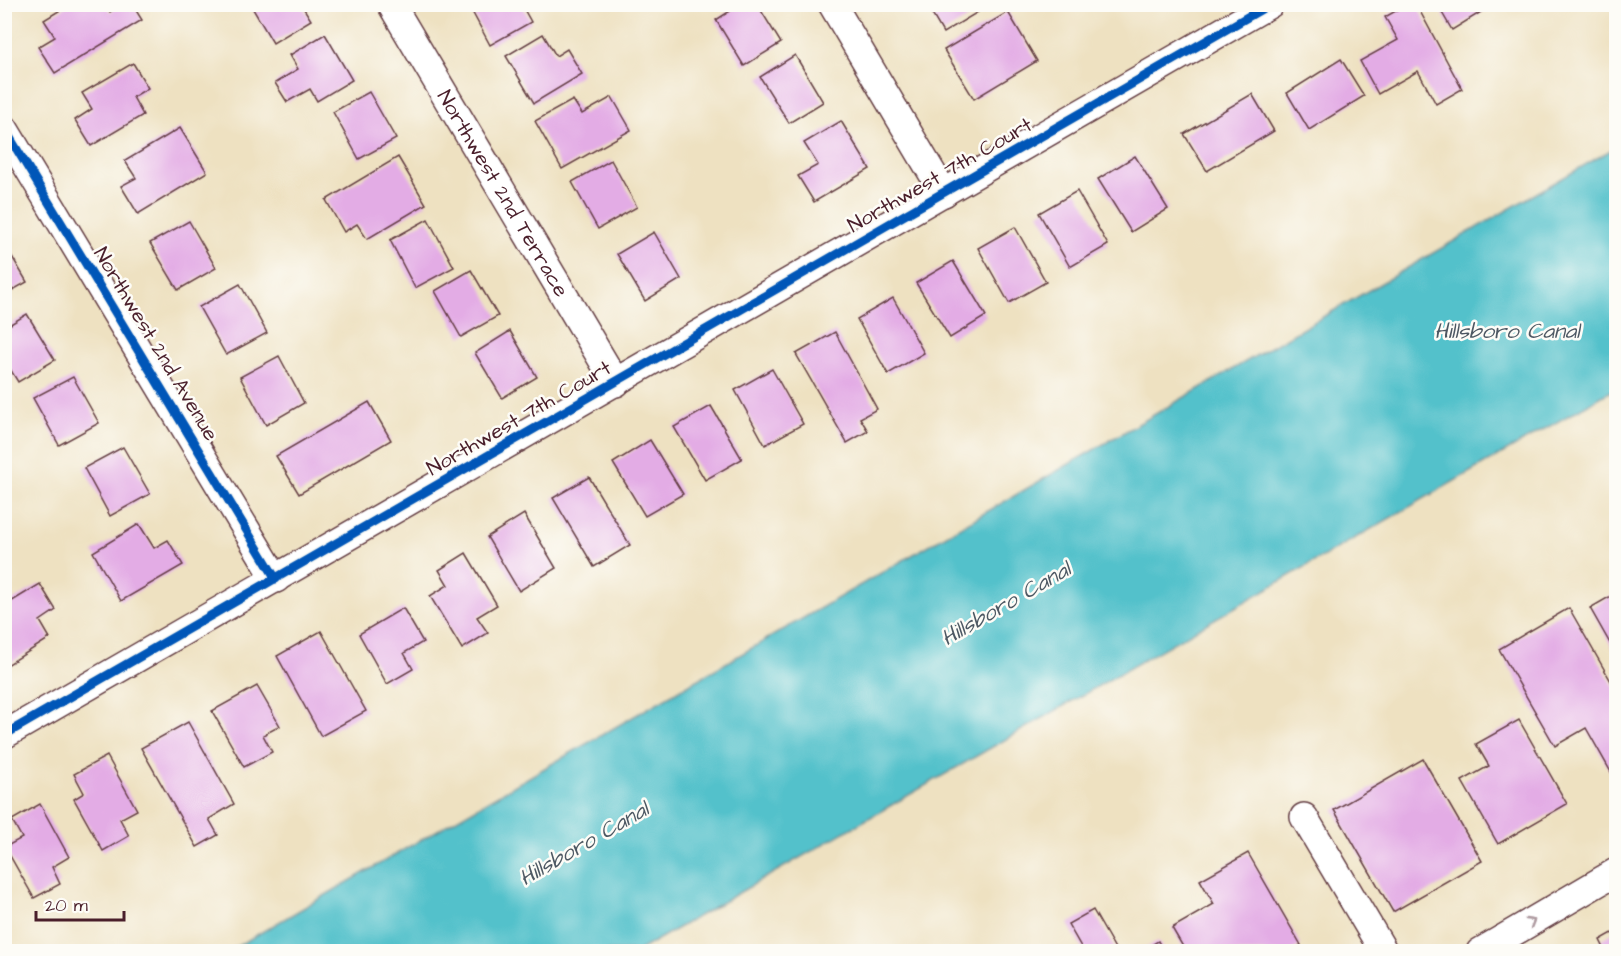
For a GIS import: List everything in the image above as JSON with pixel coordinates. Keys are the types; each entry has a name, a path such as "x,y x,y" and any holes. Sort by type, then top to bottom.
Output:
{"street":[{"name":"Northwest 2nd Terrace","path":"391,4 616,383"},
{"path":"832,4 944,194"},
{"name":"Northwest 7th Court","path":"4,735 1270,4"},
{"name":"Northwest 2nd Avenue","path":"4,128 276,579"},
{"path":"1305,817 1384,951"},
{"path":"1480,951 1617,872"}],"water":[{"name":"Hillsboro Canal","path":"1616,147 1616,388 638,951 229,951"}],"building":[{"path":"70,4 106,4 110,12 122,4 132,4 142,20 55,73 38,47 55,37 44,20"},
{"path":"250,4 301,4 311,20 273,43"},
{"path":"468,4 521,4 531,22 490,45"},
{"path":"741,4 757,4 781,43 744,66 716,20"},
{"path":"926,4 981,4 983,9 943,33"},
{"path":"1408,4 1416,4 1462,89 1436,104 1418,71 1378,94 1360,61 1398,40 1385,17"},
{"path":"1437,4 1494,4 1452,30"},
{"path":"1008,12 1037,61 974,99 944,50"},
{"path":"325,34 352,80 317,101 310,89 287,102 275,83 298,69 290,55"},
{"path":"543,34 556,56 567,49 582,74 534,103 506,56"},
{"path":"795,55 823,102 789,123 760,77"},
{"path":"1341,59 1364,96 1309,130 1287,93"},
{"path":"133,63 148,88 133,97 143,115 91,146 75,120 92,109 82,93"},
{"path":"369,92 396,139 359,159 333,112"},
{"path":"1252,94 1274,131 1207,171 1184,134"},
{"path":"612,97 631,130 562,169 535,121 573,100 582,114"},
{"path":"841,121 870,169 814,202 798,176 818,165 804,143"},
{"path":"180,128 207,172 138,214 121,186 136,178 125,161"},
{"path":"1135,156 1168,209 1131,232 1098,179"},
{"path":"398,157 426,204 367,239 357,224 344,232 326,200"},
{"path":"611,160 637,207 598,229 572,182"},
{"path":"1077,191 1108,245 1070,267 1039,213"},
{"path":"428,219 454,267 415,288 390,240"},
{"path":"189,221 216,268 178,290 150,243"},
{"path":"1015,227 1046,282 1009,303 978,248"},
{"path":"654,232 681,279 645,301 617,254"},
{"path":"4,243 27,282 4,295"},
{"path":"953,261 986,316 950,338 916,283"},
{"path":"471,270 498,316 461,337 435,291"},
{"path":"240,284 267,333 226,355 199,307"},
{"path":"893,298 924,353 888,374 857,319"},
{"path":"27,314 55,360 18,382 4,359 4,328"},
{"path":"510,331 537,377 502,398 475,353"},
{"path":"835,332 877,409 860,418 868,431 847,443 796,354"},
{"path":"279,356 304,403 266,425 240,377"},
{"path":"772,369 803,424 765,445 735,390"},
{"path":"73,377 99,423 59,445 33,398"},
{"path":"369,402 391,440 299,494 276,456"},
{"path":"711,406 742,459 705,480 674,427"},
{"path":"650,440 683,494 645,516 613,463"},
{"path":"123,447 150,494 110,516 84,468"},
{"path":"589,477 630,545 594,567 553,498"},
{"path":"524,514 556,568 519,591 487,537"},
{"path":"139,524 154,548 168,540 183,565 121,601 93,552"},
{"path":"466,553 497,605 477,617 488,633 462,649 430,596 448,585 439,570"},
{"path":"40,584 56,610 40,621 50,638 4,667 4,606"},
{"path":"1616,593 1616,654 1590,608"},
{"path":"403,608 423,642 404,653 413,669 387,684 359,634"},
{"path":"1569,608 1616,690 1616,781 1586,728 1555,746 1499,649"},
{"path":"321,631 366,711 321,736 277,656"},
{"path":"257,686 280,726 263,735 272,752 244,767 212,711"},
{"path":"1519,720 1567,804 1498,844 1462,781 1489,766 1476,744"},
{"path":"188,722 234,804 209,819 218,835 197,847 141,748"},
{"path":"107,756 137,810 120,819 129,836 103,851 74,799 84,793 74,774"},
{"path":"1423,759 1482,861 1393,912 1334,810"},
{"path":"40,804 69,857 52,867 60,884 34,898 5,847 22,838 12,820"},
{"path":"1248,853 1301,945 1290,952 1186,952 1172,928 1214,904 1200,880"},
{"path":"1093,910 1117,952 1084,952 1068,924"},
{"path":"1616,931 1616,952 1606,952 1600,940"},
{"path":"1158,941 1164,952 1140,952"}],"cycle path":[{"path":"4,735 1270,4"},
{"path":"4,128 276,579"}]}
